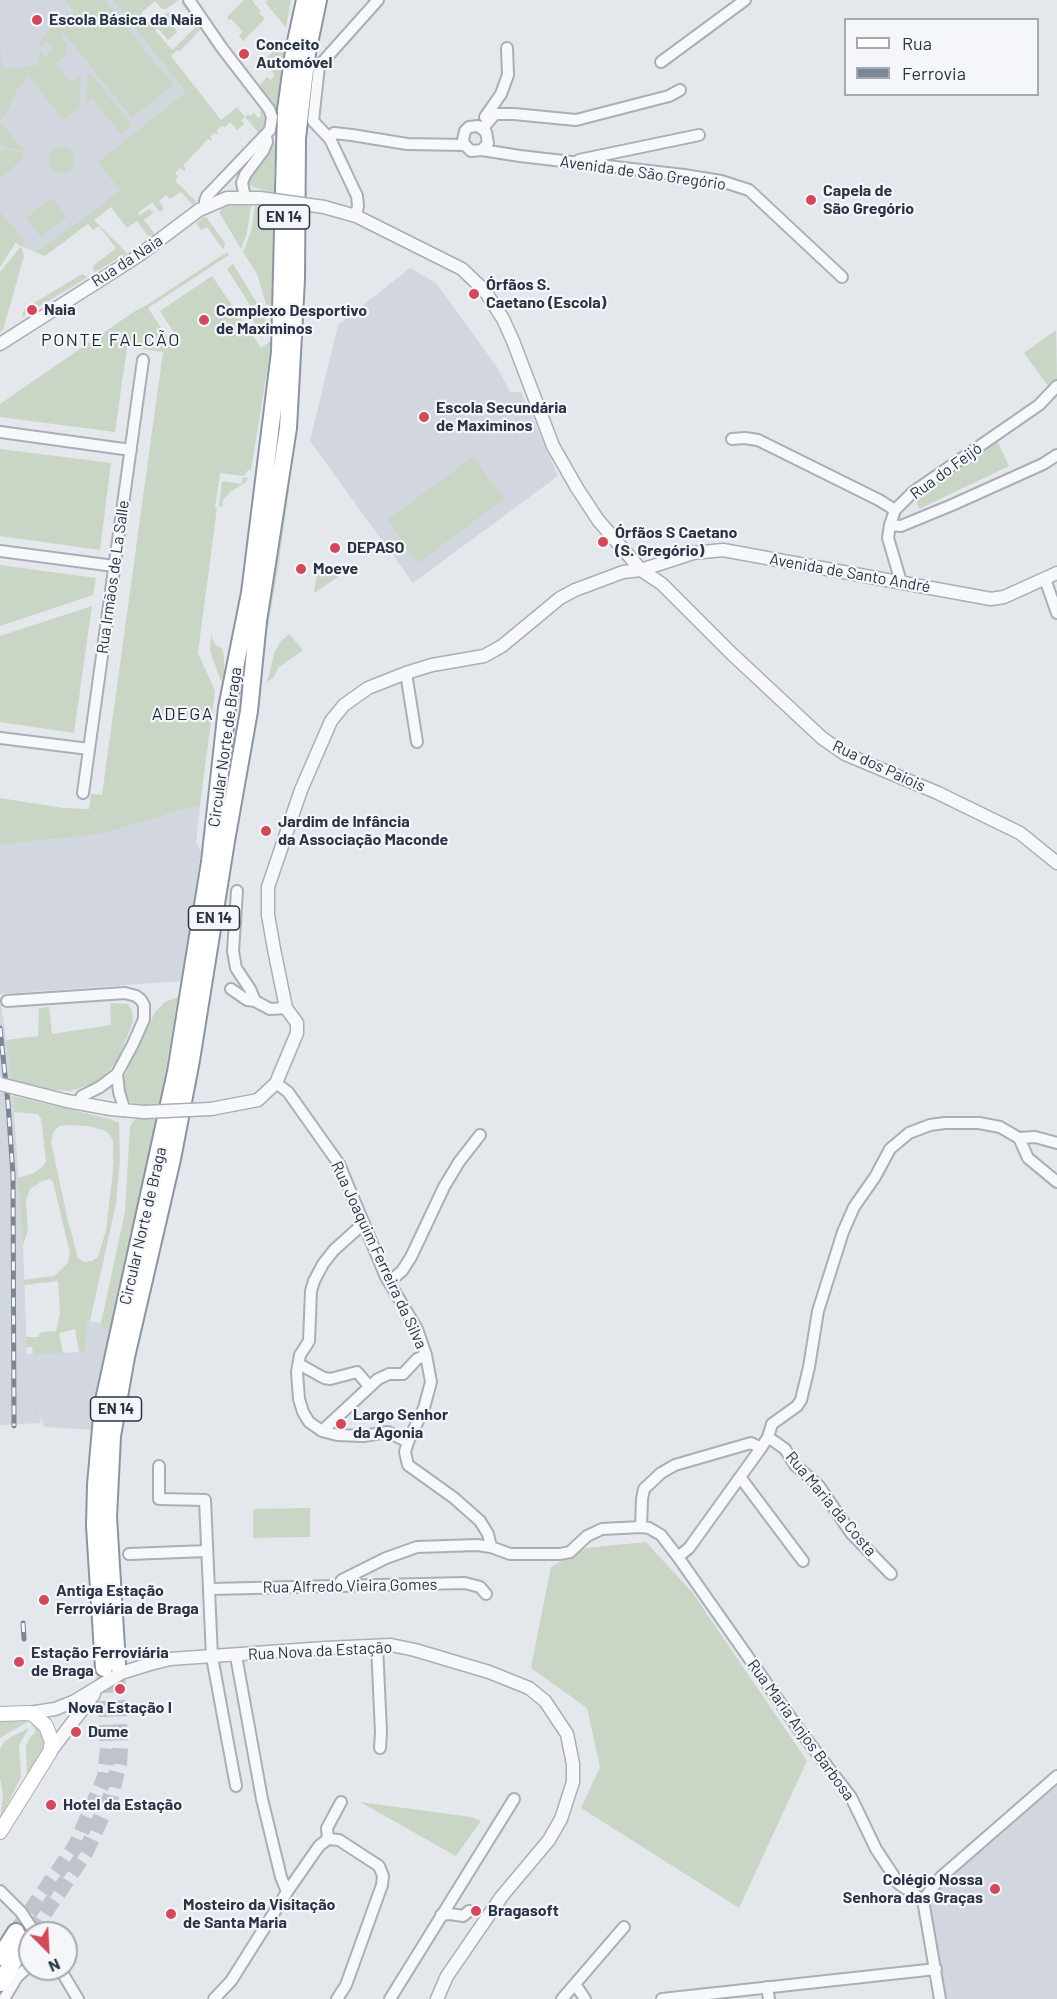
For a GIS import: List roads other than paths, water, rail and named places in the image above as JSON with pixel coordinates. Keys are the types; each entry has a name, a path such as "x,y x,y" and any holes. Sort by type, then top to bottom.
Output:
{"highway":[{"name":"Circular Norte de Braga","path":"108,1672 95,1526 103,1405 176,1072 210,862 227,708 251,582 280,352 286,111 294,51 305,0"},
{"name":"Circular Norte de Braga","path":"108,1672 108,1517 112,1436 126,1357 172,1159 191,1060 249,711 258,621 288,428 296,279 297,138 307,53 318,0"},
{"path":"0,1957 18,1941"},
{"path":"0,1983 18,1949"}],"main road":[{"path":"0,1714 28,1713 38,1717 46,1726 52,1742 50,1752 0,1832"}],"street":[{"path":"189,0 269,109 272,125 266,136 207,196 205,201 207,206"},
{"path":"356,216 357,196 330,139 314,121 319,66 378,0"},
{"path":"661,62 744,0"},
{"path":"481,127 501,94 508,75 507,48"},
{"path":"481,127 489,138 488,143 482,150 471,151 463,140 465,131 469,128 481,127 495,114 576,120 669,96 680,90"},
{"path":"330,139 333,133 407,144 465,145"},
{"path":"570,162 699,135"},
{"path":"245,197 242,183 245,175 263,151 267,142 266,136"},
{"name":"Avenida de São Gregório","path":"482,150 722,181 748,190 842,277"},
{"name":"Rua da Naia","path":"0,344 138,256 190,216 228,198 260,198 324,207 356,216"},
{"name":"Rua dos Paiois","path":"356,216 462,269 485,291 503,319 513,341 553,446 598,520 641,570 663,584 732,654 822,738 845,754 938,793 1020,834 1057,863"},
{"name":"Rua Irmãos de La Salle","path":"83,794 143,360"},
{"name":"Rua do Feijó","path":"901,582 888,538 895,510 913,492 1040,405 1057,386"},
{"path":"0,432 130,450"},
{"path":"732,439 745,438 758,441 895,510"},
{"path":"890,525 902,526 1043,464 1057,455"},
{"name":"Avenida de Santo André","path":"276,1083 297,1033 297,1023 286,1008 268,915 268,887 301,790 331,721 344,705 368,688 432,665 484,656 502,646 560,598 623,572 641,570 693,553 723,550 991,599 1004,597 1057,573"},
{"path":"0,551 114,567"},
{"path":"1045,579 1057,613"},
{"path":"406,673 417,742"},
{"path":"0,738 89,749"},
{"path":"237,891 233,951 236,968 255,1001"},
{"path":"231,989 247,1000 255,1001 270,1009 286,1008"},
{"path":"7,1001 125,993 136,996 144,1005 144,1019 117,1074 100,1087 72,1102"},
{"path":"117,1074 119,1092 125,1111"},
{"path":"0,1084 72,1102 144,1112 211,1109 241,1105 258,1100 276,1083"},
{"name":"Rua Joaquim Ferreira da Silva","path":"276,1083 288,1092 339,1164 389,1282 417,1329 426,1355 431,1382 424,1408 408,1442"},
{"path":"678,1557 689,1548 762,1448 772,1424 797,1406 801,1400 818,1311 843,1232 854,1207 875,1177 890,1149 909,1133 930,1125 945,1123 979,1123 1000,1127 1019,1138 1035,1137 1057,1143"},
{"path":"389,1282 402,1271 411,1257 444,1186 469,1147 480,1135"},
{"path":"1019,1138 1028,1158 1057,1182"},
{"path":"364,1223 334,1250 314,1281 311,1291 309,1341 300,1355 296,1384 303,1412 309,1422 322,1431 354,1436 388,1432 408,1442 405,1452 408,1465 454,1498 480,1521 488,1534 491,1547"},
{"path":"322,1431 369,1386 389,1374 403,1374 417,1359 426,1355"},
{"path":"298,1364 324,1378 357,1372 369,1386"},
{"name":"Rua Maria da Costa","path":"768,1437 785,1449 795,1465 819,1486 851,1533 891,1574"},
{"path":"338,1586 342,1580 351,1575 386,1558 417,1547 467,1545 491,1547 510,1554 522,1555 570,1552 587,1536 602,1528 641,1527 644,1489 661,1473 675,1465 751,1443 762,1448"},
{"path":"159,1467 159,1499 204,1500 212,1657 236,1786"},
{"path":"740,1477 803,1561"},
{"name":"Rua Maria Anjos Barbosa","path":"641,1527 650,1528 661,1535 678,1557 800,1731 851,1797 876,1850 899,1884 923,1900"},
{"path":"129,1554 207,1551"},
{"name":"Rua Alfredo Vieira Gomes","path":"210,1589 465,1583 480,1587 486,1594"},
{"path":"377,1646 380,1748"},
{"name":"Rua Nova da Estação","path":"28,1713 55,1709 67,1704 108,1672 122,1673 170,1659 326,1648 391,1646 415,1650 489,1672 529,1688 545,1701 567,1734 573,1764 573,1782 561,1819 549,1840 502,1896 447,1976 437,1999"},
{"path":"236,1656 262,1799 287,1892"},
{"name":"Rua Nova da Estação","path":"50,1752 108,1672"},
{"path":"940,1999 923,1900 941,1877 1057,1776"},
{"path":"390,1999 513,1799"},
{"path":"328,1839 327,1828 341,1802"},
{"path":"214,1999 231,1982 287,1892 319,1846 328,1839 339,1840 379,1866 383,1876 346,1985 338,1999"},
{"path":"0,1891 21,1912 23,1921"},
{"path":"441,1916 450,1914 463,1916 469,1911"},
{"path":"562,1999 624,1927"},
{"path":"662,1999 936,1969"},
{"path":"4,1999 18,1976"},
{"path":"68,1981 79,1999"},
{"path":"575,1984 585,1999"},
{"path":"767,1987 769,1999"}],"tunnel":[{"path":"39,1921 85,1853 111,1796 119,1764 120,1748 117,1664"},
{"path":"16,1932 75,1847 105,1777 108,1748 104,1669"}],"railway":[{"path":"0,1028 13,1175 14,1426"},
{"path":"23,1623 24,1639"}],"place":[{"name":"Escola Básica da Naia","path":"37,20"},
{"name":"Conceito Automóvel","path":"244,54"},
{"name":"Capela de São Gregório","path":"811,200"},
{"name":"Órfãos S. Caetano (Escola)","path":"474,294"},
{"name":"Naia","path":"32,310"},
{"name":"Complexo Desportivo de Maximinos","path":"204,320"},
{"name":"Escola Secundária de Maximinos","path":"424,417"},
{"name":"Órfãos S Caetano (S. Gregório)","path":"603,542"},
{"name":"DEPASO","path":"335,548"},
{"name":"Moeve","path":"301,569"},
{"name":"Jardim de Infância da Associação Maconde","path":"266,831"},
{"name":"Largo Senhor da Agonia","path":"341,1424"},
{"name":"Antiga Estação Ferroviária de Braga","path":"44,1600"},
{"name":"Estação Ferroviária de Braga","path":"19,1662"},
{"name":"Nova Estação I","path":"120,1689"},
{"name":"Dume","path":"76,1732"},
{"name":"Hotel da Estação","path":"51,1805"},
{"name":"Colégio Nossa Senhora das Graças","path":"995,1889"},
{"name":"Bragasoft","path":"476,1911"},
{"name":"Mosteiro da Visitação de Santa Maria","path":"171,1914"}],"district":[{"name":"PONTE FALCÃO","path":"111,340"},
{"name":"ADEGA","path":"183,714"}]}
